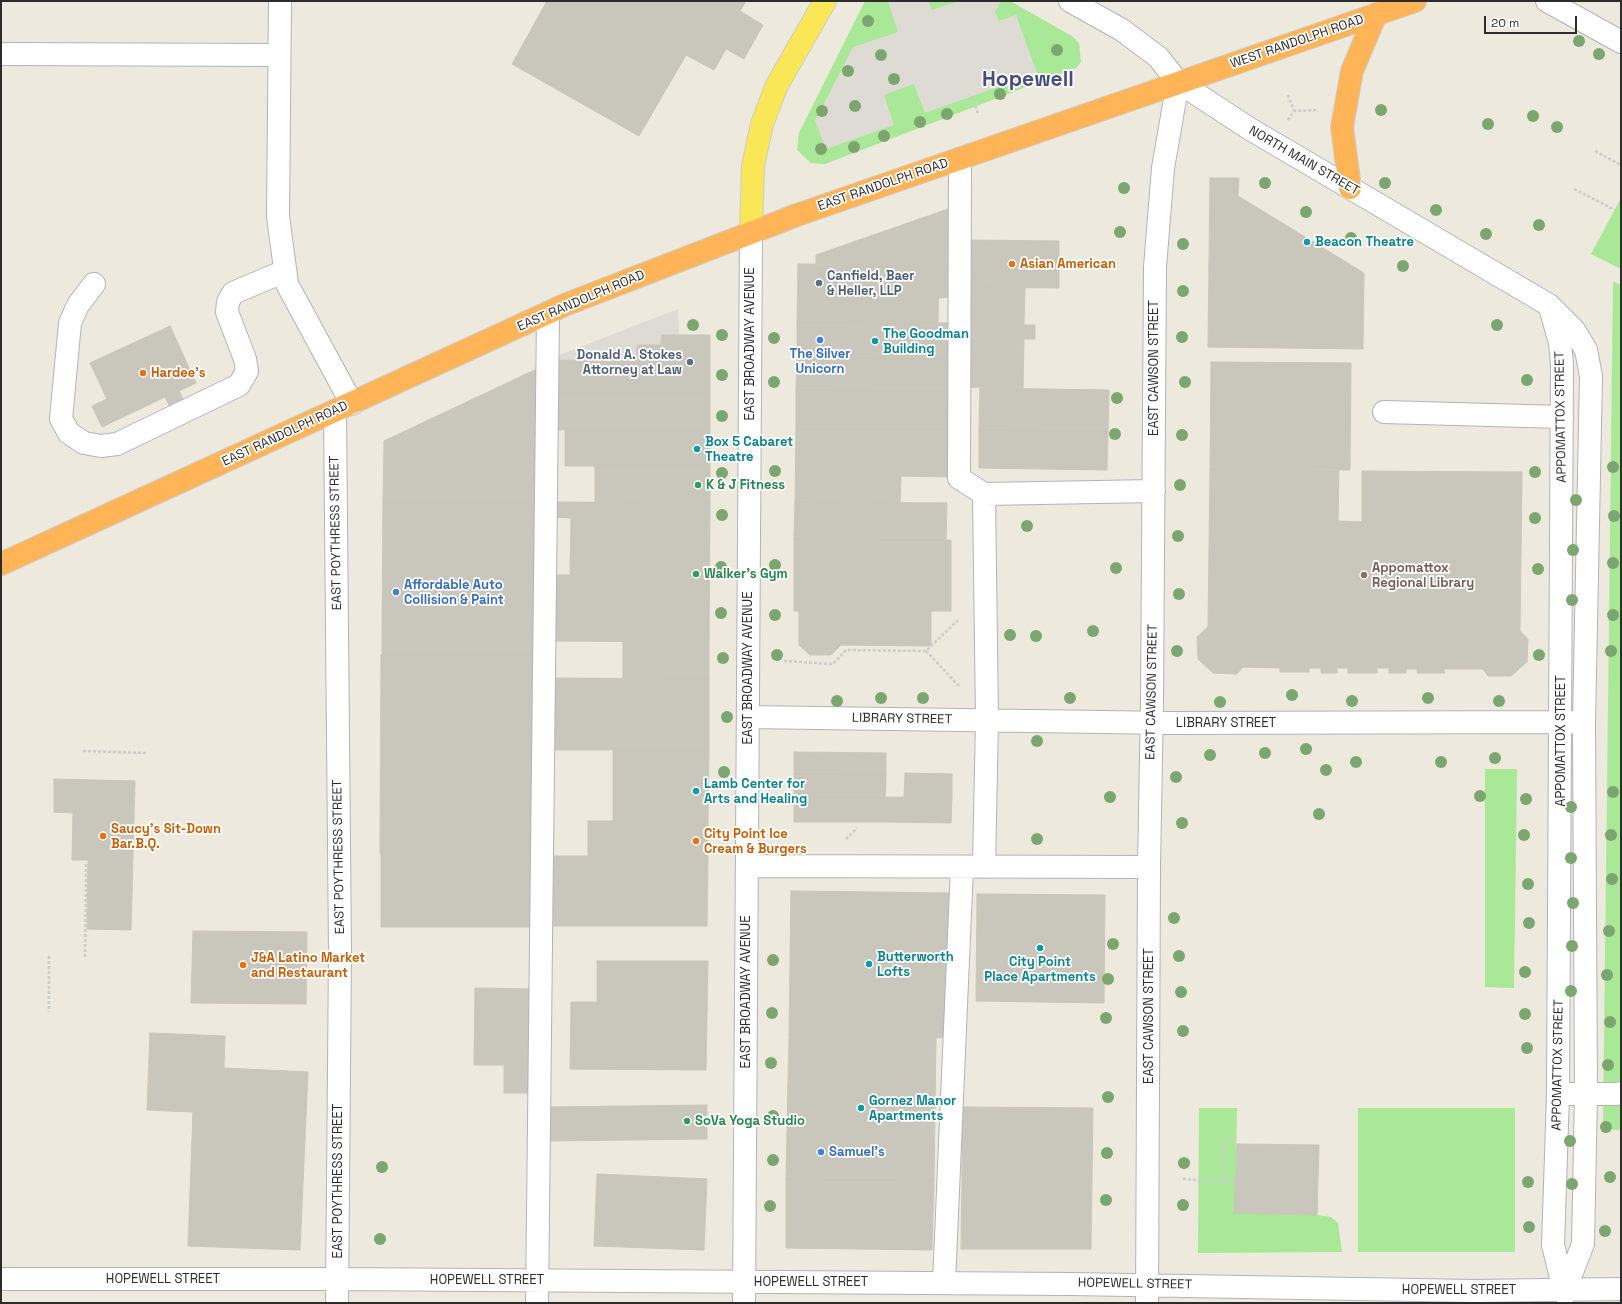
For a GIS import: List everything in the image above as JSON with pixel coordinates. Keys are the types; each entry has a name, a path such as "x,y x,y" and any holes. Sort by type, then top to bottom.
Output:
{"highway":[{"name":"WEST RANDOLPH ROAD","path":"1178,82 1415,1"},
{"path":"1350,188 1342,127 1352,71 1376,14"},
{"name":"EAST RANDOLPH ROAD","path":"1,564 344,408 548,313 797,215 1178,82"}],"main road":[{"name":"EAST BROADWAY AVENUE","path":"751,232 753,166 762,124 777,86 825,1"}],"street":[{"path":"280,1 278,216 287,284 344,408"},
{"name":"NORTH MAIN STREET","path":"1070,1 1122,30 1158,57 1178,82 1250,129 1549,305"},
{"path":"1547,1 1621,42"},
{"path":"1,54 279,55"},
{"name":"EAST CAWSON STREET","path":"1147,1294 1149,867 1154,491 1155,267 1163,168 1178,82"},
{"path":"960,159 959,478 984,494 1154,491"},
{"name":"EAST BROADWAY AVENUE","path":"744,1303 751,232"},
{"path":"94,284 78,305 70,323 61,419 69,433 84,443 101,446 117,444 239,385 247,371 245,359 227,312 228,302 233,293 285,271"},
{"name":"APPOMATTOX STREET","path":"1549,305 1560,343 1562,364 1558,1094 1553,1245 1565,1296"},
{"name":"APPOMATTOX STREET","path":"1549,305 1574,330 1586,350 1591,376 1584,722 1586,1094 1583,1244 1565,1296"},
{"path":"537,1303 548,313"},
{"name":"EAST POYTHRESS STREET","path":"337,1303 344,408"},
{"path":"1384,412 1562,417"},
{"path":"984,494 987,720 984,866"},
{"name":"LIBRARY STREET","path":"748,717 1151,723 1584,722"},
{"path":"747,866 1149,867"},
{"path":"944,1283 962,867"},
{"path":"1558,1094 1621,1093"},
{"name":"HOPEWELL STREET","path":"1,1280 337,1279 944,1283 1147,1294 1348,1296 1474,1291 1565,1296 1621,1289"}],"path":[{"path":"1288,95 1294,111"},
{"path":"972,96 978,113"},
{"path":"1294,111 1319,110"},
{"path":"1287,122 1294,111"},
{"path":"1594,151 1621,165"},
{"path":"1574,189 1615,210"},
{"path":"784,661 833,664 846,650 926,651 960,618"},
{"path":"926,651 960,688"},
{"path":"83,752 146,752"},
{"path":"85,957 86,863"},
{"path":"49,956 49,1012"},
{"path":"1224,1182 1222,1145 1224,1141 1228,1139 1237,1140"},
{"path":"1183,1179 1235,1183"}],"green space":[{"path":"865,1 1010,1 1072,36 1079,43 1081,62 1076,68 825,164 811,163 797,150 799,133"},
{"path":"1621,198 1621,269 1591,254"},
{"path":"1613,281 1621,285 1621,1130 1603,1129"},
{"path":"1485,769 1517,769 1514,988 1485,987"},
{"path":"1199,1108 1237,1108 1235,1212 1317,1215 1331,1217 1338,1223 1342,1252 1198,1253"},
{"path":"1358,1108 1515,1108 1515,1252 1358,1252"}],"shaded area":[{"path":"888,1 928,1 932,10 959,1 1001,1 995,12 999,21 1016,15 1037,73 925,113 914,84 884,95 894,125 826,149 815,121 853,47 898,32"},
{"path":"678,309 679,335 662,335 661,345 637,345 637,361 554,360 554,357"}],"building":[{"path":"547,1 746,1 740,11 763,25 744,59 726,49 714,70 686,55 639,136 512,64"},
{"path":"1210,178 1239,178 1238,196 1364,273 1363,349 1208,347"},
{"path":"951,208 953,297 938,298 939,265 816,265 816,255"},
{"name":"Asian American","path":"966,240 1059,241 1059,288 965,287"},
{"path":"798,264 939,265 938,323 797,322"},
{"path":"965,287 1025,288 1024,325 1035,325 1035,339 1024,339 1023,388 963,387"},
{"name":"The Goodman Building","path":"797,322 953,323 953,359 797,358"},
{"name":"Hardee's","path":"170,326 196,383 179,391 185,403 171,409 165,397 102,427 92,406 107,399 90,363"},
{"path":"662,335 710,335 710,393 554,393 554,360 637,361 637,345 661,345"},
{"path":"797,358 953,359 952,392 796,390"},
{"path":"1211,362 1351,363 1350,470 1210,469"},
{"path":"541,367 540,503 383,503 384,441"},
{"path":"980,388 1109,390 1108,432 979,430"},
{"path":"796,390 952,392 952,430 796,429"},
{"path":"554,393 710,393 710,430 553,430"},
{"path":"796,429 952,430 951,477 901,476 900,503 795,502"},
{"path":"565,430 710,430 710,466 565,466"},
{"path":"979,430 1108,432 1107,470 979,468"},
{"path":"595,466 710,466 710,503 595,503"},
{"name":"Appomattox Regional Library","path":"1210,469 1339,469 1338,521 1362,522 1362,471 1522,472 1520,631 1528,639 1527,662 1511,676 1488,676 1483,669 1444,669 1445,673 1417,673 1417,669 1406,669 1406,673 1389,673 1389,668 1377,668 1377,673 1348,673 1348,668 1337,668 1337,673 1321,673 1321,668 1309,668 1309,672 1280,672 1280,668 1243,667 1237,674 1213,673 1198,659 1197,637 1208,627"},
{"path":"552,502 710,503 709,642 552,641 552,575 570,575 571,518 552,517"},
{"path":"795,502 947,503 946,540 794,539"},
{"path":"383,503 540,503 539,655 382,655"},
{"path":"794,539 951,540 951,611 794,611"},
{"path":"799,611 931,611 931,646 841,645 831,655 810,655 799,645"},
{"path":"623,642 709,642 709,679 623,678"},
{"path":"381,655 539,655 538,853 380,853"},
{"path":"550,678 709,679 709,750 550,750"},
{"path":"613,750 709,750 708,821 613,821"},
{"path":"794,752 886,753 886,775 794,774"},
{"path":"905,773 952,774 952,798 904,798"},
{"path":"794,774 886,775 885,798 794,797"},
{"name":"Saucy's Sit-Down Bar.B.Q.","path":"54,779 135,781 131,930 87,929 88,860 72,860 73,813 54,812"},
{"path":"794,797 885,798 885,822 794,822"},
{"path":"885,797 952,798 951,823 885,822"},
{"path":"588,821 708,821 708,856 588,856"},
{"path":"381,853 538,853 538,927 381,927"},
{"path":"551,856 708,856 707,926 550,926"},
{"name":"Butterworth Lofts","path":"791,891 950,893 948,1038 789,1035"},
{"name":"City Point Place Apartments","path":"977,894 1105,895 1104,1003 976,1001"},
{"path":"193,931 307,932 306,1004 191,1003"},
{"path":"597,961 708,961 706,1070 570,1069 571,1002 597,1002"},
{"path":"475,988 535,989 533,1093 504,1093 504,1065 474,1065"},
{"path":"150,1033 225,1036 224,1068 308,1072 300,1250 188,1246 193,1112 147,1110"},
{"name":"Gornez Manor Apartments","path":"789,1035 936,1038 934,1181 786,1179"},
{"path":"707,1105 707,1139 549,1141 549,1107"},
{"path":"963,1107 1093,1108 1091,1249 961,1249"},
{"path":"1237,1144 1319,1145 1317,1215 1234,1213"},
{"path":"597,1174 707,1179 704,1250 594,1246"},
{"path":"786,1179 934,1181 932,1250 786,1248"}],"place":[{"name":"Beacon Theatre","path":"1307,242"},
{"name":"Asian American","path":"1012,264"},
{"name":"Canfield, Baer & Heller, LLP","path":"819,283"},
{"name":"The Silver Unicorn","path":"820,340"},
{"name":"The Goodman Building","path":"875,341"},
{"name":"Donald A. Stokes Attorney at Law","path":"690,362"},
{"name":"Hardee's","path":"143,373"},
{"name":"Box 5 Cabaret Theatre","path":"697,449"},
{"name":"K & J Fitness","path":"698,485"},
{"name":"Walker's Gym","path":"696,574"},
{"name":"Appomattox Regional Library","path":"1364,575"},
{"name":"Affordable Auto Collision & Paint","path":"396,592"},
{"name":"Lamb Center for Arts and Healing","path":"696,791"},
{"name":"Saucy's Sit-Down Bar.B.Q.","path":"103,836"},
{"name":"City Point Ice Cream & Burgers","path":"696,841"},
{"name":"City Point Place Apartments","path":"1040,948"},
{"name":"Butterworth Lofts","path":"869,964"},
{"name":"J&A Latino Market and Restaurant","path":"243,965"},
{"name":"Gornez Manor Apartments","path":"861,1108"},
{"name":"SoVa Yoga Studio","path":"687,1121"},
{"name":"Samuel's","path":"821,1152"}],"district":[{"name":"Hopewell","path":"1028,80"}]}
